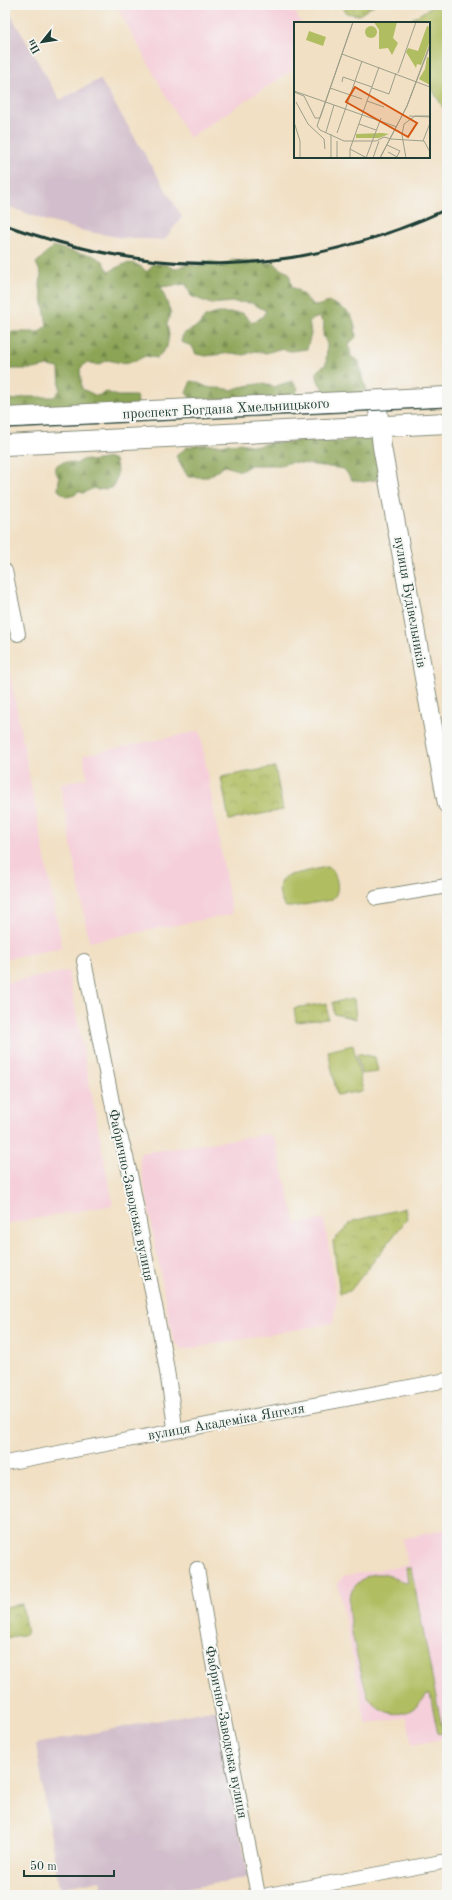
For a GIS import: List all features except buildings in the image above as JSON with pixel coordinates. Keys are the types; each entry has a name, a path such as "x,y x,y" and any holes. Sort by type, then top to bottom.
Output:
{"main road":[{"name":"проспект Богдана Хмельницького","path":"5,418 447,397"},
{"name":"проспект Богдана Хмельницького","path":"5,445 447,424"}],"street":[{"name":"вулиця Будівельників","path":"377,400 380,426 447,804"},
{"path":"5,571 18,634"},
{"path":"376,898 447,886"},
{"name":"Фабрично-Заводська вулиця","path":"84,961 117,1127 124,1146 164,1361 175,1430"},
{"name":"вулиця Академіка Янгеля","path":"5,1463 447,1380"},
{"name":"Фабрично-Заводська вулиця","path":"197,1569 212,1664 258,1895"},
{"path":"268,1895 447,1861"}],"shaded area":[{"path":"5,5 60,100 100,79 182,217 164,240 123,238 84,231 44,220 5,205"},
{"path":"116,5 291,5 300,22 294,22 294,69 189,138"},
{"path":"5,668 9,668 62,948 5,959"},
{"path":"200,731 232,914 89,942 60,784 87,778 83,755"},
{"path":"68,971 113,1205 5,1224 5,983"},
{"path":"268,1134 275,1139 296,1224 324,1219 337,1299 333,1323 183,1350 173,1340 139,1158 141,1153"},
{"path":"447,1529 447,1738 412,1745 407,1717 366,1724 338,1584 343,1576 408,1565 402,1539"},
{"path":"217,1709 249,1877 154,1895 103,1895 100,1880 59,1888 36,1744"}],"green space":[{"path":"340,5 374,5 359,15 346,13"},
{"path":"435,5 447,5 447,114 430,86 430,22 407,22"},
{"path":"53,246 77,253 92,255 103,261 109,272 128,263 133,263 147,272 153,264 164,264 175,269 187,264 199,266 204,261 214,262 221,266 233,260 266,263 274,262 280,269 289,273 292,287 299,291 313,304 316,306 330,302 350,314 354,323 356,337 349,344 351,357 359,361 363,382 367,388 358,395 331,396 320,385 317,371 326,364 327,344 323,335 324,324 319,317 309,321 311,334 307,349 291,351 279,349 266,353 255,351 244,355 232,353 206,356 196,354 192,346 181,342 183,334 198,326 205,317 218,313 243,313 252,323 262,317 266,311 252,303 232,302 211,304 191,296 186,284 161,287 171,313 167,324 169,335 167,347 157,358 145,356 136,361 127,362 108,360 98,365 87,362 80,369 82,389 97,396 107,392 117,396 136,396 139,405 5,412 5,398 15,400 24,397 54,397 60,390 59,368 47,366 34,369 5,369 5,335 12,332 39,332 47,325 40,286 41,274 36,263"},
{"path":"191,381 207,387 231,390 264,383 273,387 292,381 298,388 294,397 192,400 186,393"},
{"path":"364,435 378,441 383,466 376,480 363,482 352,480 344,469 292,462 280,465 251,465 241,471 225,466 208,477 188,477 176,456 187,447 206,444 219,445 239,443 257,446 272,442 287,443 298,439 329,438 341,442"},
{"path":"110,458 115,460 117,467 116,478 112,488 98,490 94,488 83,493 78,491 75,495 67,497 58,490 59,478 54,468 62,462 76,464 84,459 91,461"},
{"path":"275,767 283,810 229,820 221,777"},
{"path":"326,867 332,869 338,886 336,894 331,900 292,907 286,907 283,904 279,886 283,878"},
{"path":"354,999 356,1019 334,1014 333,1002"},
{"path":"327,1003 328,1019 296,1022 294,1008"},
{"path":"353,1045 363,1091 337,1095 328,1051"},
{"path":"357,1053 375,1057 378,1072 361,1074"},
{"path":"405,1208 407,1219 350,1291 340,1293 333,1241 353,1221"},
{"path":"406,1568 411,1568 443,1733 438,1734 430,1694 427,1694 413,1709 397,1714 389,1713 374,1703 367,1695 355,1645 348,1606 349,1598 353,1589 366,1577 376,1574 390,1576 404,1583 408,1582"},
{"path":"22,1604 27,1634 5,1638 5,1607"}],"tram line":[{"path":"5,428 447,407"}],"railway":[{"path":"5,225 62,243 118,255 173,262 228,264 282,259 337,248 392,232 447,209"}]}
